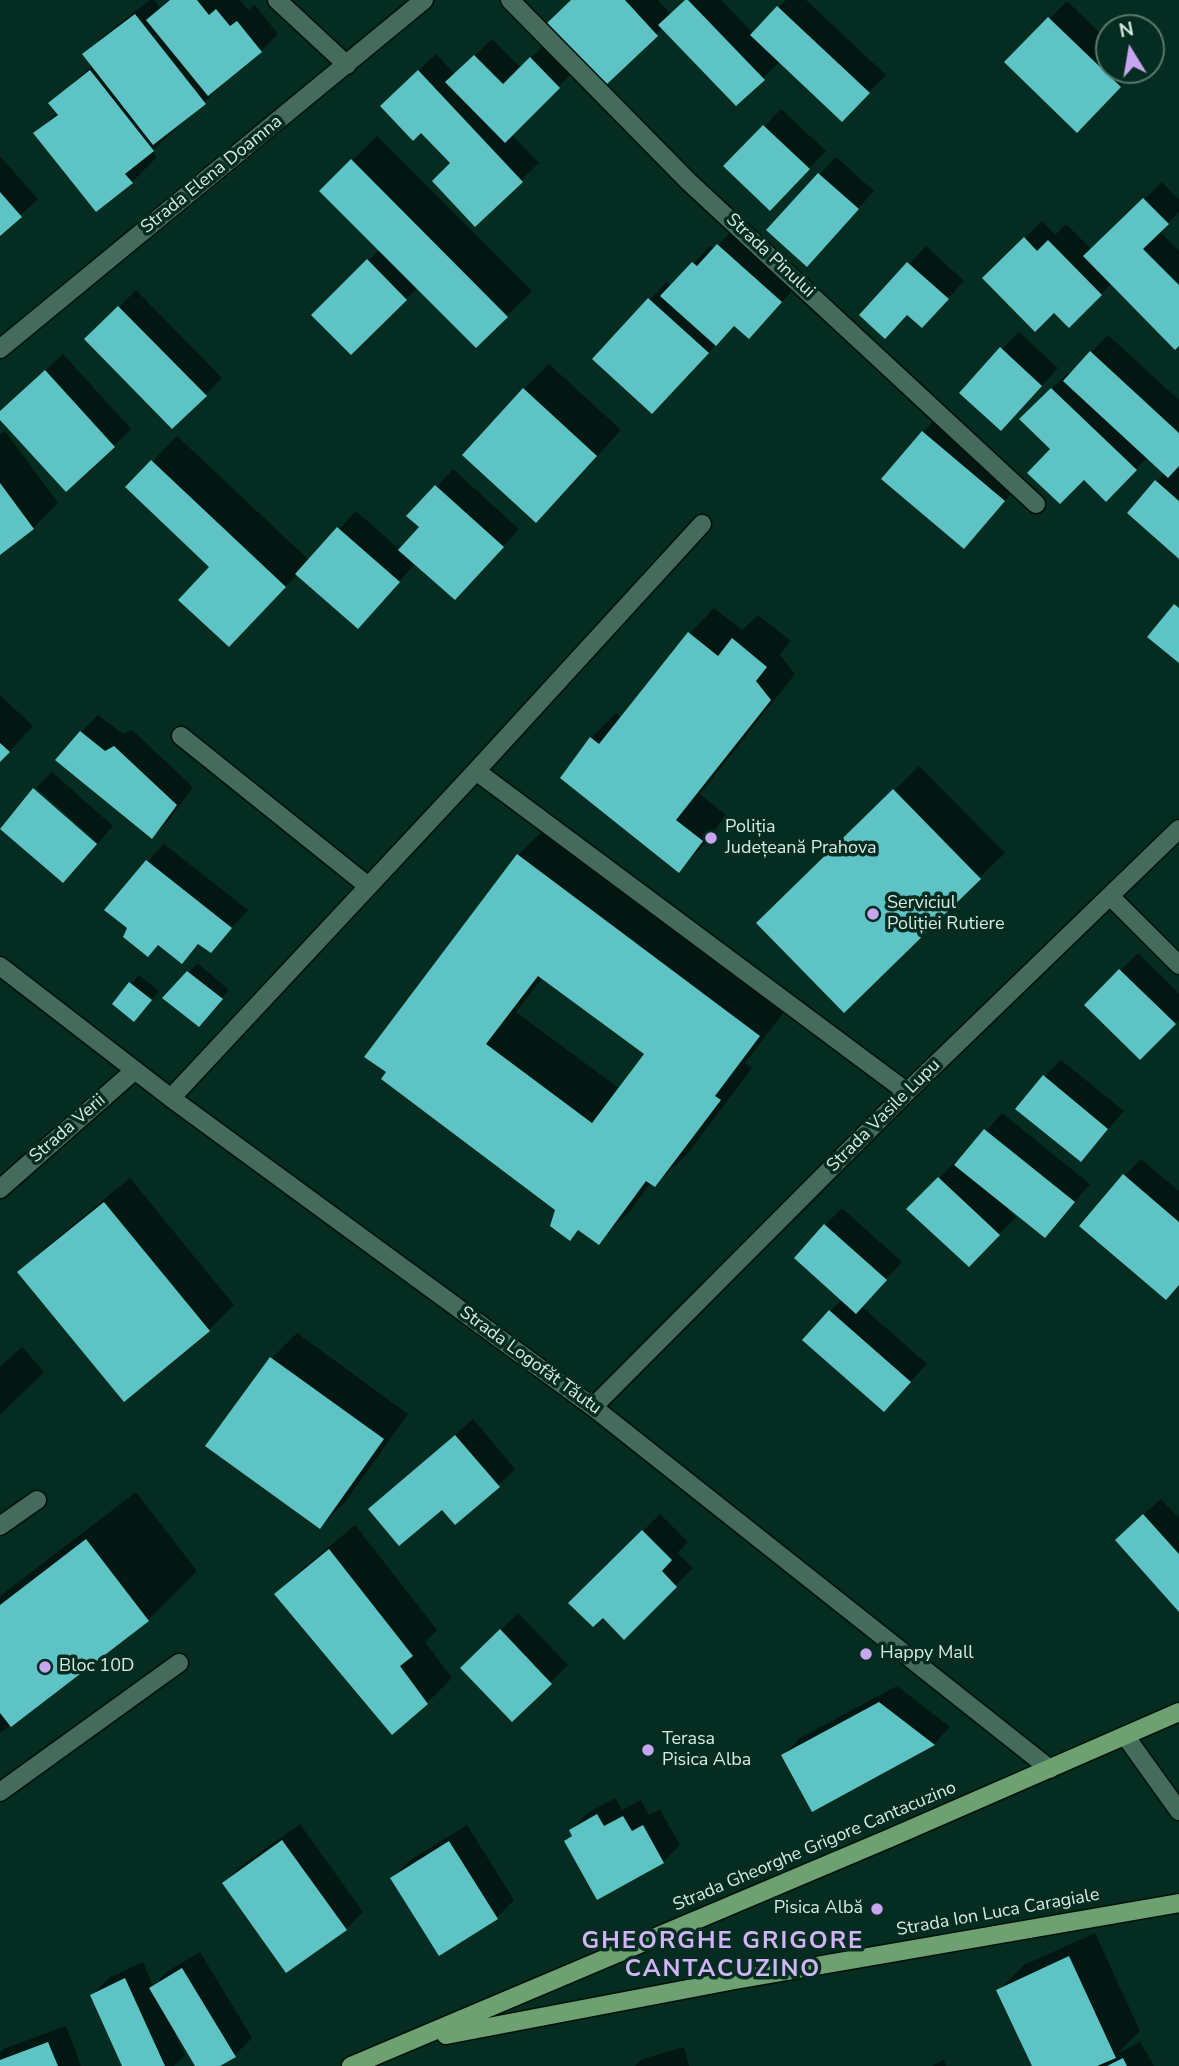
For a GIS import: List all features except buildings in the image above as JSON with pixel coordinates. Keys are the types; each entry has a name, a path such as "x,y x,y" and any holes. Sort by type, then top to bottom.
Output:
{"main road":[{"name":"Strada Gheorghe Grigore Cantacuzino","path":"351,2066 1126,1737 1179,1712"},
{"name":"Strada Ion Luca Caragiale","path":"412,2042 735,1980 1179,1903"}],"street":[{"path":"277,0 347,65"},
{"name":"Strada Elena Doamna","path":"0,349 425,0"},
{"name":"Strada Pinului","path":"510,0 689,182 1037,504"},
{"path":"171,1098 702,524"},
{"path":"181,736 368,886"},
{"path":"476,771 906,1092"},
{"name":"Strada Vasile Lupu","path":"593,1407 906,1092 1179,829"},
{"path":"1110,896 1179,965"},
{"name":"Strada Logofăt Tăutu","path":"0,966 171,1098 593,1407 1050,1769"},
{"name":"Strada Verii","path":"0,1189 135,1070"},
{"path":"0,1526 37,1500"},
{"path":"0,1792 179,1663"},
{"path":"1126,1737 1179,1811"}],"place":[{"name":"Poliția Județeană Prahova","path":"711,838"},
{"name":"Serviciul Poliției Rutiere","path":"873,914"},
{"name":"Happy Mall","path":"866,1654"},
{"name":"Bloc 10D","path":"45,1667"},
{"name":"Terasa Pisica Alba","path":"648,1750"},
{"name":"Pisica Albă","path":"877,1909"}],"district":[{"name":"GHEORGHE GRIGORE CANTACUZINO","path":"723,1956"}]}
